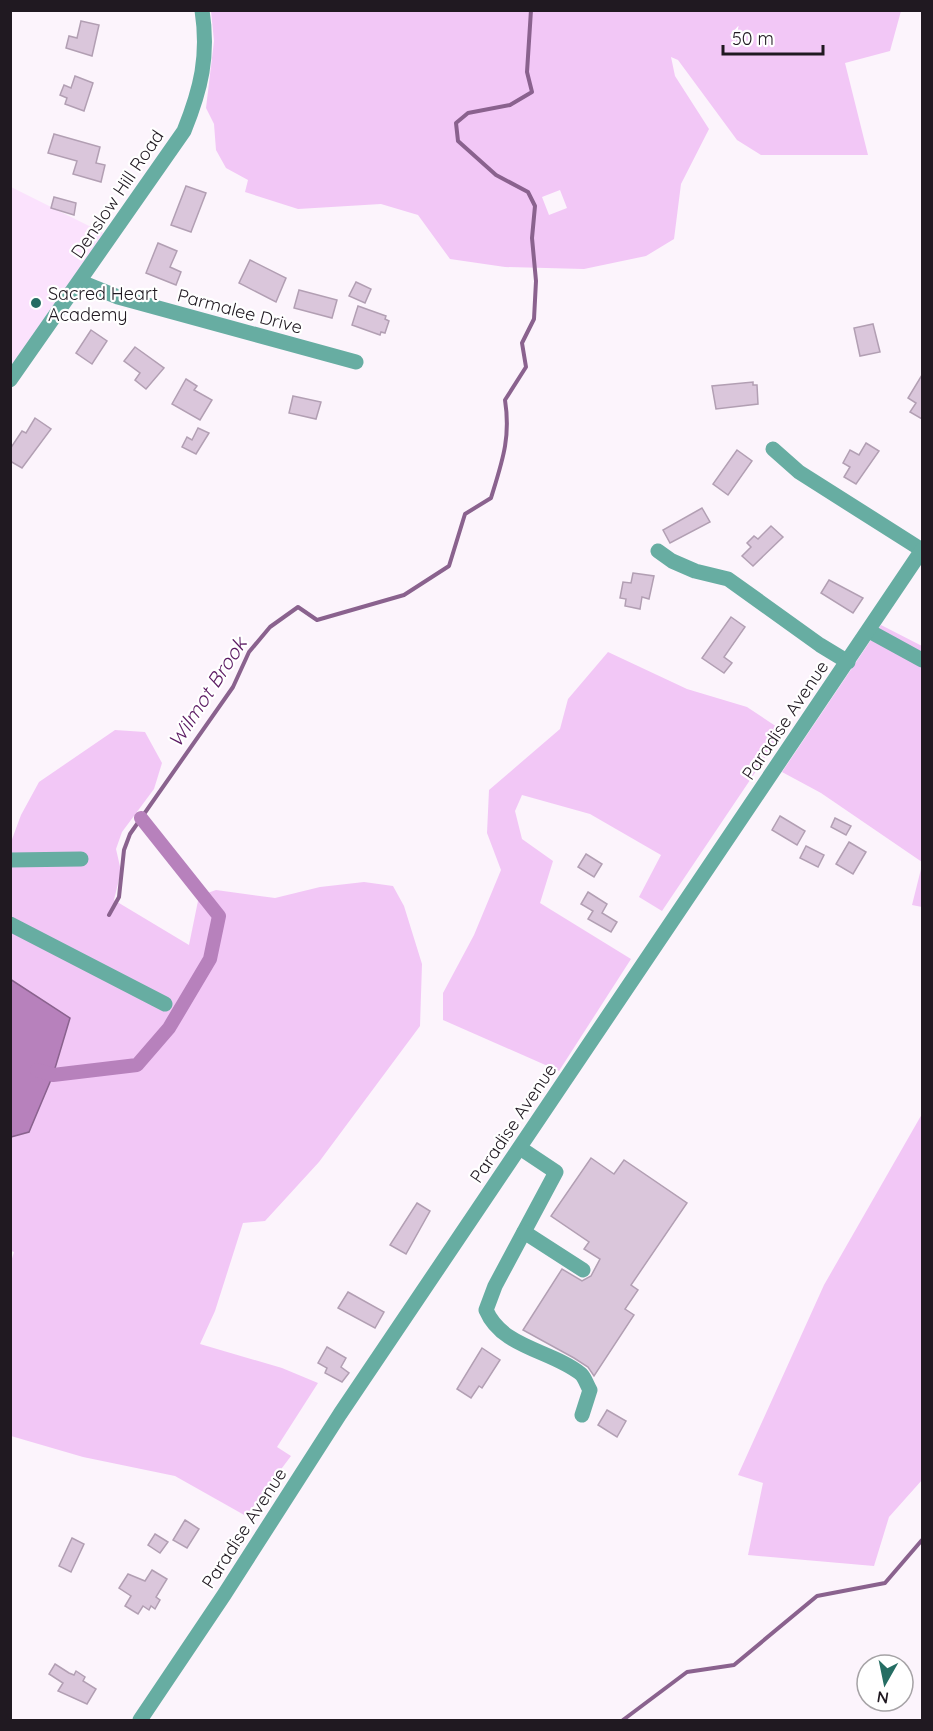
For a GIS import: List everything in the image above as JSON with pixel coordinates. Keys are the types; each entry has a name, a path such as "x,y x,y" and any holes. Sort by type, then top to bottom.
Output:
{"street":[{"name":"Denslow Hill Road","path":"10,380 81,282 184,131 198,96 205,67 202,10"},
{"name":"Parmalee Drive","path":"81,282 118,297 356,362"},
{"path":"773,448 799,472 922,550"},
{"name":"Paradise Avenue","path":"140,1720 243,1567 340,1414 922,550"},
{"path":"658,551 687,568 728,579 820,645 848,662"},
{"path":"869,631 922,660"},
{"path":"10,860 81,859"},
{"path":"10,924 165,1004"},
{"path":"520,1148 556,1172 486,1310 492,1323 516,1341 582,1375 590,1390 582,1415"},
{"path":"524,1232 584,1270"}],"shaded area":[{"path":"211,10 901,11 890,51 845,63 868,155 761,155 737,140 678,60 671,57 675,76 709,129 681,184 674,239 646,256 584,269 505,267 450,259 418,215 381,204 298,209 245,192 248,180 226,168 216,150 214,124 206,108 214,41","holes":["560,190 567,208 549,215 542,197"]},
{"name":"Sacred Heart Academy","path":"11,187 111,237 11,369"},
{"path":"881,625 922,646 922,862 821,793 782,772"},
{"path":"608,652 687,689 747,707 783,731 662,911 639,897 661,855 590,814 522,795 515,811 522,839 553,861 540,903 631,959 559,1071 443,1020 443,993 474,935 501,870 487,833 489,790 560,729 568,699"},
{"path":"115,730 145,732 162,763 154,789 122,832 116,849 121,871 114,900 189,945 199,896 216,890 275,898 320,887 364,882 393,886 404,906 422,964 420,1026 319,1162 265,1221 243,1223 215,1311 200,1344 282,1368 318,1383 277,1447 291,1456 246,1516 175,1476 83,1457 11,1436 10,1265 14,1252 11,1251 11,1137 29,1132 70,1018 11,979 11,842 21,815 39,782"},
{"path":"922,865 922,907 912,905"},
{"path":"10,979 70,1018 53,1075 29,1132 11,1137"},
{"path":"922,1114 922,1480 889,1517 874,1566 748,1555 763,1483 738,1475 824,1285"}],"building":[{"path":"81,21 99,25 92,56 66,48 69,36 77,38"},
{"path":"75,76 93,83 84,111 65,104 67,98 60,95 64,85 71,88"},
{"path":"54,134 100,147 96,163 105,165 101,182 73,174 77,161 48,153"},
{"path":"186,186 206,193 191,232 171,225"},
{"path":"54,197 76,203 74,215 51,208"},
{"path":"158,243 177,251 170,267 181,272 176,285 146,273"},
{"path":"250,260 286,278 276,302 239,283"},
{"path":"356,282 371,289 365,303 349,296"},
{"path":"299,290 337,300 332,318 294,308"},
{"path":"358,306 386,316 385,319 389,321 385,333 381,332 380,335 352,325"},
{"path":"873,324 880,352 860,356 854,328"},
{"path":"91,330 107,341 92,364 76,353"},
{"path":"135,347 164,368 146,389 135,380 140,373 124,361"},
{"path":"922,375 922,419 910,412 916,403 908,398"},
{"path":"186,379 197,386 194,390 212,400 200,420 172,404"},
{"path":"753,382 753,385 757,385 758,404 716,409 712,386"},
{"path":"293,396 321,402 316,419 289,413"},
{"path":"35,418 51,429 22,468 10,461 10,449 22,431 26,433"},
{"path":"198,428 209,433 196,454 182,447 187,437 192,440"},
{"path":"866,443 879,451 856,484 844,477 850,467 843,463 850,450 859,455"},
{"path":"737,450 752,461 728,495 713,484"},
{"path":"702,508 710,522 670,543 663,530"},
{"path":"771,526 783,537 753,566 742,556 751,547 747,543 754,536 758,539"},
{"path":"633,573 654,576 649,599 642,597 640,609 625,606 626,599 620,598 623,582 631,583"},
{"path":"829,580 863,598 853,613 821,593"},
{"path":"731,617 745,627 724,657 732,663 724,673 702,658"},
{"path":"780,816 805,831 797,845 772,830"},
{"path":"835,818 851,826 846,835 831,827"},
{"path":"849,842 866,852 853,874 836,864"},
{"path":"806,846 824,855 818,867 800,858"},
{"path":"586,854 602,864 594,877 578,867"},
{"path":"588,892 607,904 602,913 617,922 611,932 588,919 593,911 581,904"},
{"path":"591,1158 614,1174 624,1160 687,1203 631,1285 638,1290 625,1309 634,1315 594,1376 588,1367 523,1330 562,1269 582,1281 591,1276 600,1259 584,1249 589,1242 551,1216"},
{"path":"417,1203 430,1211 406,1254 390,1245"},
{"path":"348,1292 384,1312 375,1328 338,1308"},
{"path":"327,1347 346,1358 341,1367 349,1373 342,1382 325,1373 327,1368 318,1363"},
{"path":"482,1348 500,1360 482,1388 479,1386 471,1398 457,1389"},
{"path":"607,1410 626,1421 617,1437 598,1425"},
{"path":"185,1520 199,1529 187,1548 173,1540"},
{"path":"155,1534 168,1542 160,1553 148,1545"},
{"path":"72,1538 84,1544 71,1572 59,1566"},
{"path":"152,1570 167,1579 156,1597 160,1600 155,1609 151,1606 149,1610 143,1606 138,1614 125,1606 131,1596 119,1588 128,1574 145,1581"},
{"path":"55,1664 74,1675 76,1671 85,1677 83,1681 96,1689 87,1704 58,1691 63,1683 49,1674"}],"waterway":[{"name":"Wilmot Brook","path":"109,915 119,897 124,850 130,834 233,687 249,652 270,627 298,607 317,620 404,595 449,566 465,514 491,498 506,438 505,400 526,367 522,343 534,319 536,281 532,238 535,206 528,192 496,175 458,141 456,123 468,113 510,105 532,92 527,72 531,10"},
{"path":"37,1070 53,1075 137,1065 169,1028 210,959 219,916 141,818"},
{"path":"623,1720 687,1672 734,1665 817,1596 885,1583 922,1540"}],"place":[{"name":"Sacred Heart Academy","path":"36,303"}]}
